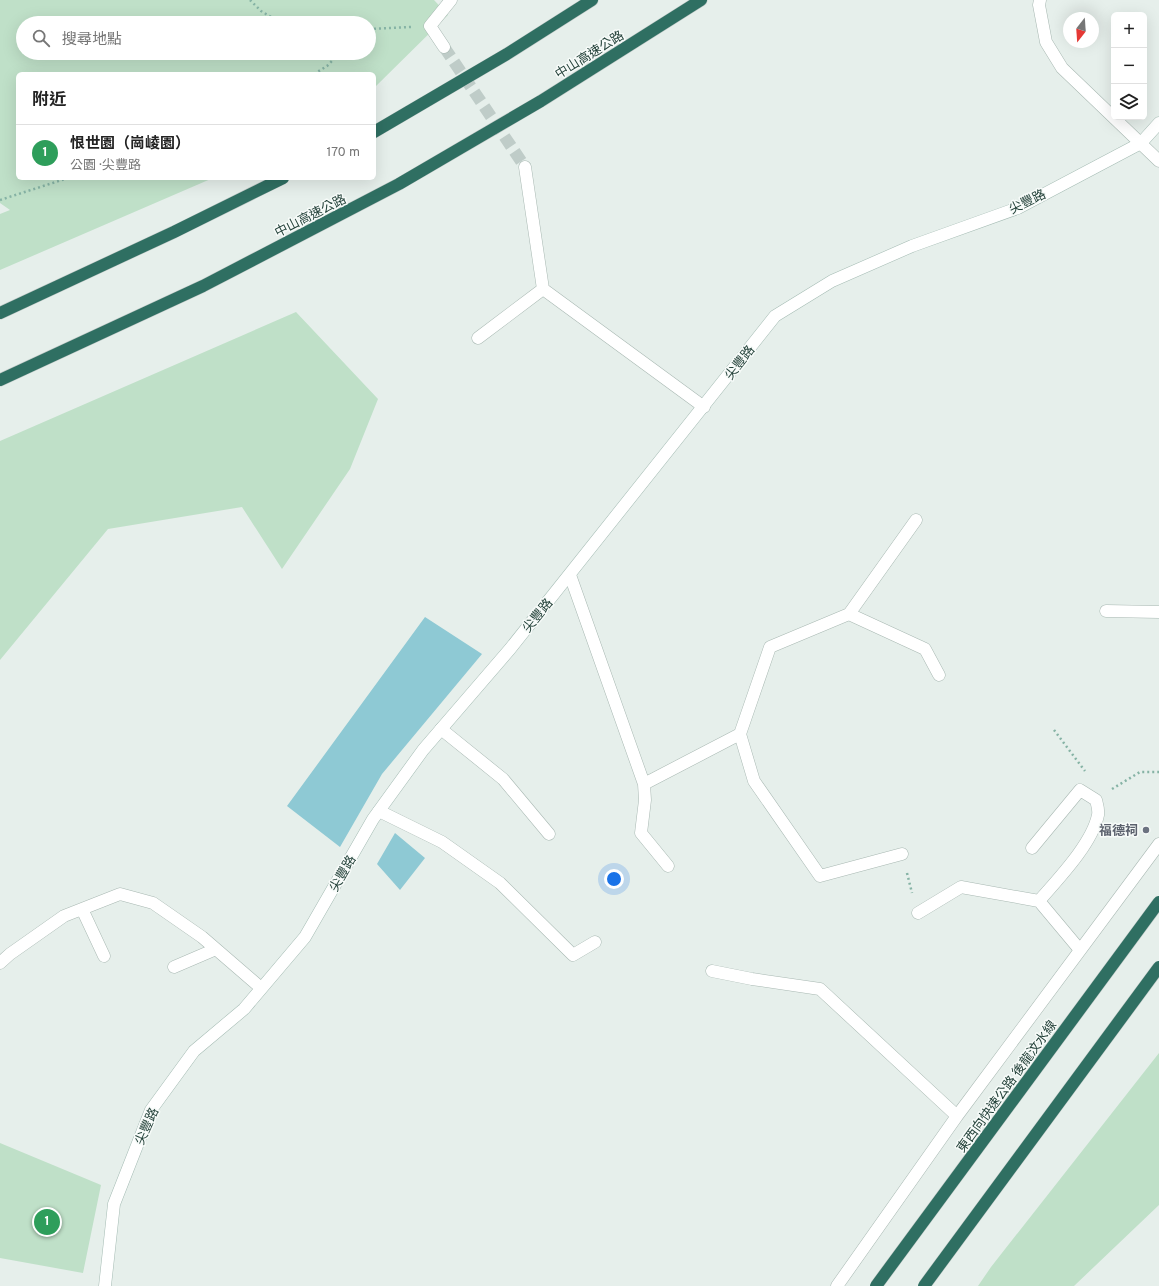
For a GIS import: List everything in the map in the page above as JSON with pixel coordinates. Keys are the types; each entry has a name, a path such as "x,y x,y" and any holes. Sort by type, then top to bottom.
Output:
{"highway":[{"path":"376,131 507,54 592,0"},
{"name":"中山高速公路","path":"0,380 203,286 399,184 541,101 701,0"},
{"path":"0,313 174,232 280,180"},
{"name":"東西向快速公路 後龍汶水線","path":"876,1286 1159,902"},
{"path":"924,1286 1159,967"}],"street":[{"path":"444,47 430,26 451,0"},
{"path":"1040,0 1039,5 1046,42 1062,68 1159,161"},
{"name":"尖豐路","path":"105,1286 114,1204 151,1110 194,1050 244,1009 305,937 379,811 423,750 510,650 775,316 832,281 912,246 1018,208 1141,143 1159,123"},
{"path":"525,167 543,289 704,407"},
{"path":"478,338 543,289"},
{"path":"902,854 820,876 754,781 740,734 770,648 849,614 916,520"},
{"path":"570,575 644,784 645,800 641,833 668,866"},
{"path":"1106,611 1159,612"},
{"path":"849,614 925,649 939,675"},
{"path":"441,730 503,779 549,834"},
{"path":"644,784 740,734"},
{"path":"1032,848 1080,790 1096,800 1098,813 1092,833 1065,872 1038,901"},
{"path":"379,811 442,842 500,883 573,955 595,942"},
{"path":"837,1286 957,1116 1159,844"},
{"path":"918,913 961,887 1038,901 1080,950"},
{"path":"0,963 10,954 64,916 120,894 153,903 202,937 261,988"},
{"path":"82,909 104,956"},
{"path":"174,967 216,949"},
{"path":"712,972 820,989 957,1116"}],"path":[{"path":"250,0 261,11 269,16"},
{"path":"376,29 430,26"},
{"path":"317,72 333,60"},
{"path":"0,200 62,180"},
{"path":"1054,730 1084,768 1086,774"},
{"path":"1096,800 1140,772 1159,772"},
{"path":"902,854 918,913"}],"green space":[{"path":"0,0 434,0 448,15 376,86 376,72 16,72 16,180 208,180 0,270 0,214 10,210 0,203"},
{"path":"296,312 378,399 350,469 282,569 242,507 108,529 0,660 0,441"},
{"path":"1159,1053 1159,1205 1074,1286 978,1286 991,1267"},
{"path":"0,1143 101,1185 83,1273 0,1258"}],"water":[{"path":"425,617 482,654 382,774 340,847 287,806"},
{"path":"395,833 425,858 400,890 377,864"}],"tunnel":[{"path":"444,47 525,167"}],"place":[{"name":"福德祠","path":"1146,830"},
{"name":"恨世園（崗崚園）","path":"47,1222"}]}
